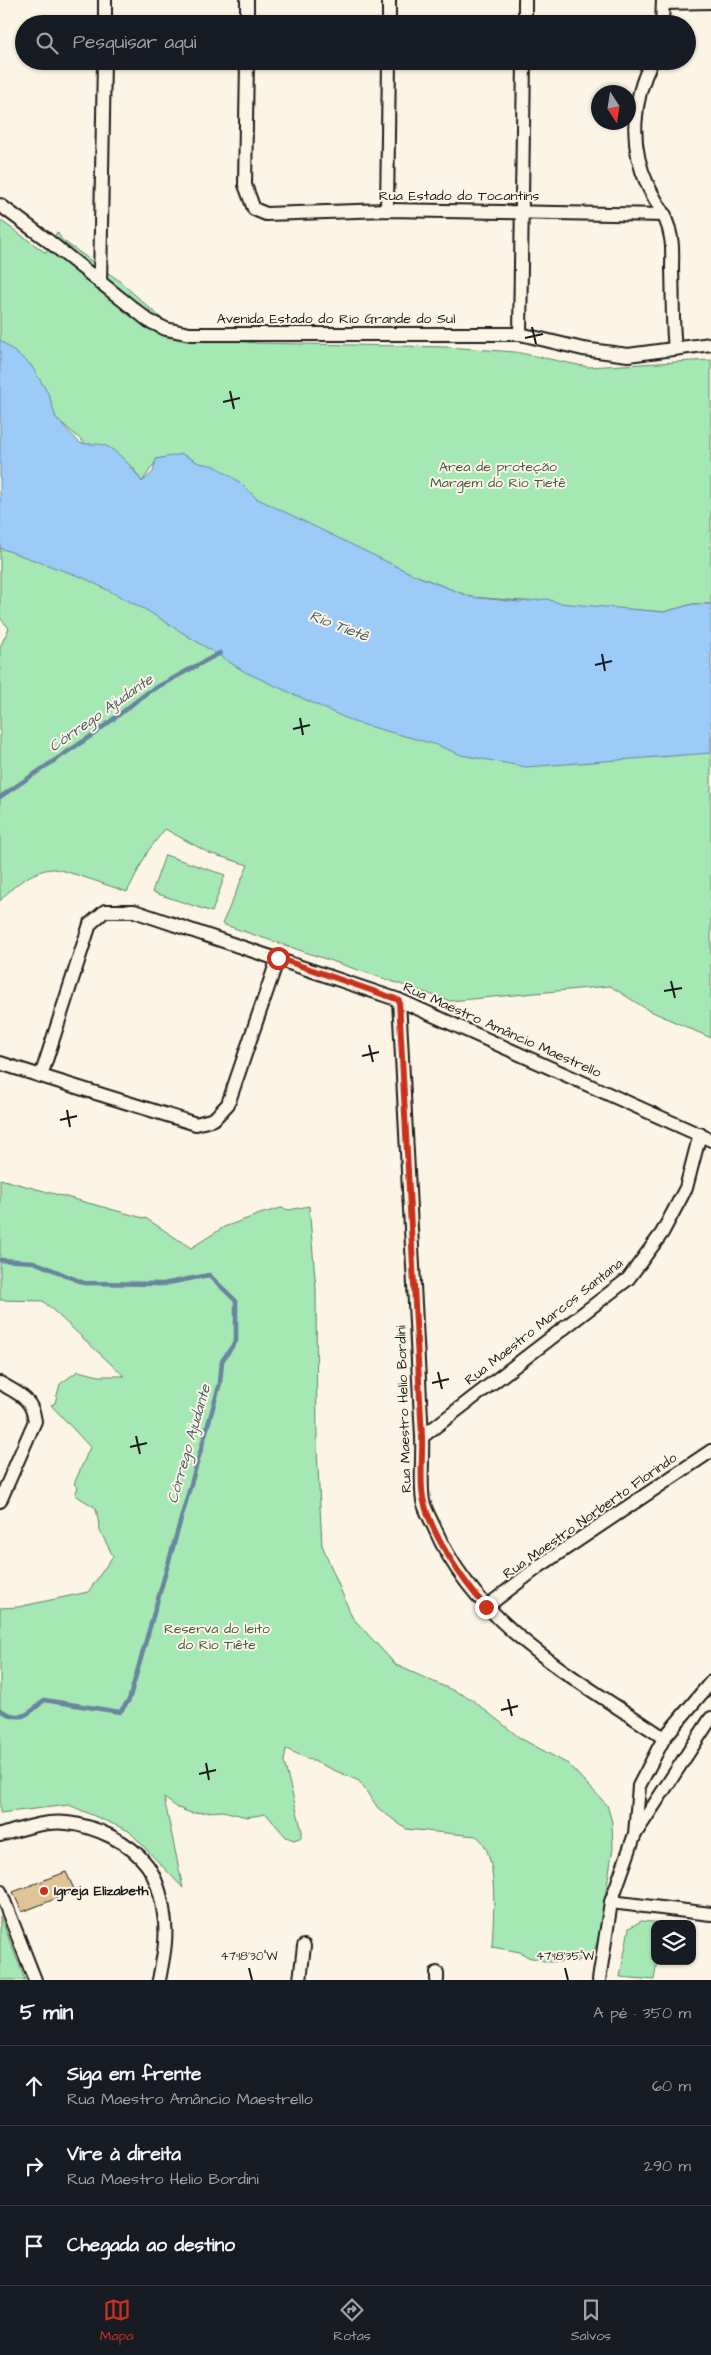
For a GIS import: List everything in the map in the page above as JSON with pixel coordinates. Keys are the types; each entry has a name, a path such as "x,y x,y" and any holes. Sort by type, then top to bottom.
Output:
{"street":[{"path":"105,0 105,15"},
{"path":"247,0 247,15"},
{"path":"389,0 389,15"},
{"path":"525,0 525,15"},
{"path":"662,15 663,1 711,2"},
{"path":"100,283 104,70"},
{"name":"Rua Estado do Tocantins","path":"246,70 245,185 254,209 266,214 387,210 665,215"},
{"path":"387,210 388,70"},
{"path":"520,334 524,70"},
{"path":"648,70 637,102 635,134 637,152 644,177 665,215 672,240 675,349"},
{"name":"Avenida Estado do Rio Grande do Sul","path":"0,205 149,321 166,329 190,334 520,334 583,349 628,355 711,344"},
{"name":"Rua Maestro Amâncio Maestrello","path":"41,1076 90,924 105,911 134,911 399,1000 706,1137"},
{"path":"0,1063 196,1124 214,1119 228,1104 278,958"},
{"name":"Rua Maestro Helio Bordini","path":"399,1000 422,1437 423,1501 443,1547 468,1586 486,1607 523,1641 664,1738"},
{"name":"Rua Maestro Marcos Santana","path":"422,1437 628,1279 662,1233 686,1188 706,1137"},
{"path":"0,1383 21,1395 33,1408 35,1421 0,1501"},
{"name":"Rua Maestro Norberto Florindo","path":"486,1607 541,1565 711,1451"},
{"path":"635,1834 639,1786 664,1738 711,1682"},
{"path":"599,1980 611,1902 635,1834 711,1718"},
{"path":"0,1835 38,1824 66,1823 90,1828 131,1849 147,1865 158,1887 164,1916 166,1940 159,1980"},
{"path":"0,1891 36,1980"},
{"path":"611,1902 711,1914"},
{"path":"300,1980 304,1946"}],"green space":[{"name":"Area de proteção Margem do Rio Tietê","path":"0,220 46,253 57,232 62,240 117,279 169,325 208,339 257,343 447,347 515,352 588,367 711,360 711,604 693,604 664,612 471,597 412,574 158,458 142,482 133,468 87,445 56,418 0,341"},
{"path":"0,507 711,735 711,1038 648,1010 610,986 450,1001 222,924 248,865 209,853 165,829 148,851 127,892 77,875 52,869 44,870 23,880 0,901 0,647 9,628 0,618"},
{"path":"165,855 225,875 212,912 152,892"},
{"name":"Reserva do leito do Rio Tiête","path":"0,1179 147,1219 191,1248 224,1227 260,1214 281,1208 289,1210 309,1206 316,1289 317,1449 322,1545 352,1617 396,1665 470,1698 520,1738 568,1764 607,1805 612,1822 613,1848 598,1940 594,1951 578,1961 549,1962 528,1957 520,1952 492,1947 494,1905 492,1871 484,1844 476,1836 406,1829 378,1808 359,1781 286,1749 284,1762 302,1837 294,1840 286,1837 266,1814 247,1817 223,1811 191,1813 178,1808 164,1798 183,1888 129,1831 69,1805 0,1813 0,1608 18,1607 88,1592 113,1556 100,1531 96,1508 75,1495 78,1487 74,1484 90,1447 51,1405 55,1403 60,1384 78,1371 99,1376 124,1376 43,1301 0,1300"},
{"path":"0,1916 25,1980 0,1980"},
{"path":"641,1921 651,1922 651,1965 656,1965 654,1980 620,1977 629,1928"}],"water":[{"name":"Rio Tietê","path":"0,340 31,365 49,395 56,418 80,443 101,444 110,448 126,461 142,482 153,472 156,459 182,454 199,463 215,466 241,483 256,498 412,574 471,597 519,602 547,599 559,603 664,612 693,604 711,604 711,753 526,767 461,755 437,745 354,722 245,672 148,611 84,578 0,548"}],"building":[{"name":"Igreja Elizabeth","path":"66,1872 75,1891 22,1912 13,1892"}],"waterway":[{"name":"Córrego Ajudante","path":"0,797 94,734 148,692 220,653"},
{"name":"Córrego Ajudante","path":"0,1260 34,1262 84,1283 163,1284 209,1275 236,1301 236,1341 222,1361 220,1383 129,1700 120,1712 44,1700 33,1710 23,1715 13,1716 0,1710"}],"place":[{"name":"Igreja Elizabeth","path":"44,1891"}],"route":[{"path":"278,958 399,1000 402,1095 422,1437 423,1501 443,1547 468,1586 486,1607"}]}
